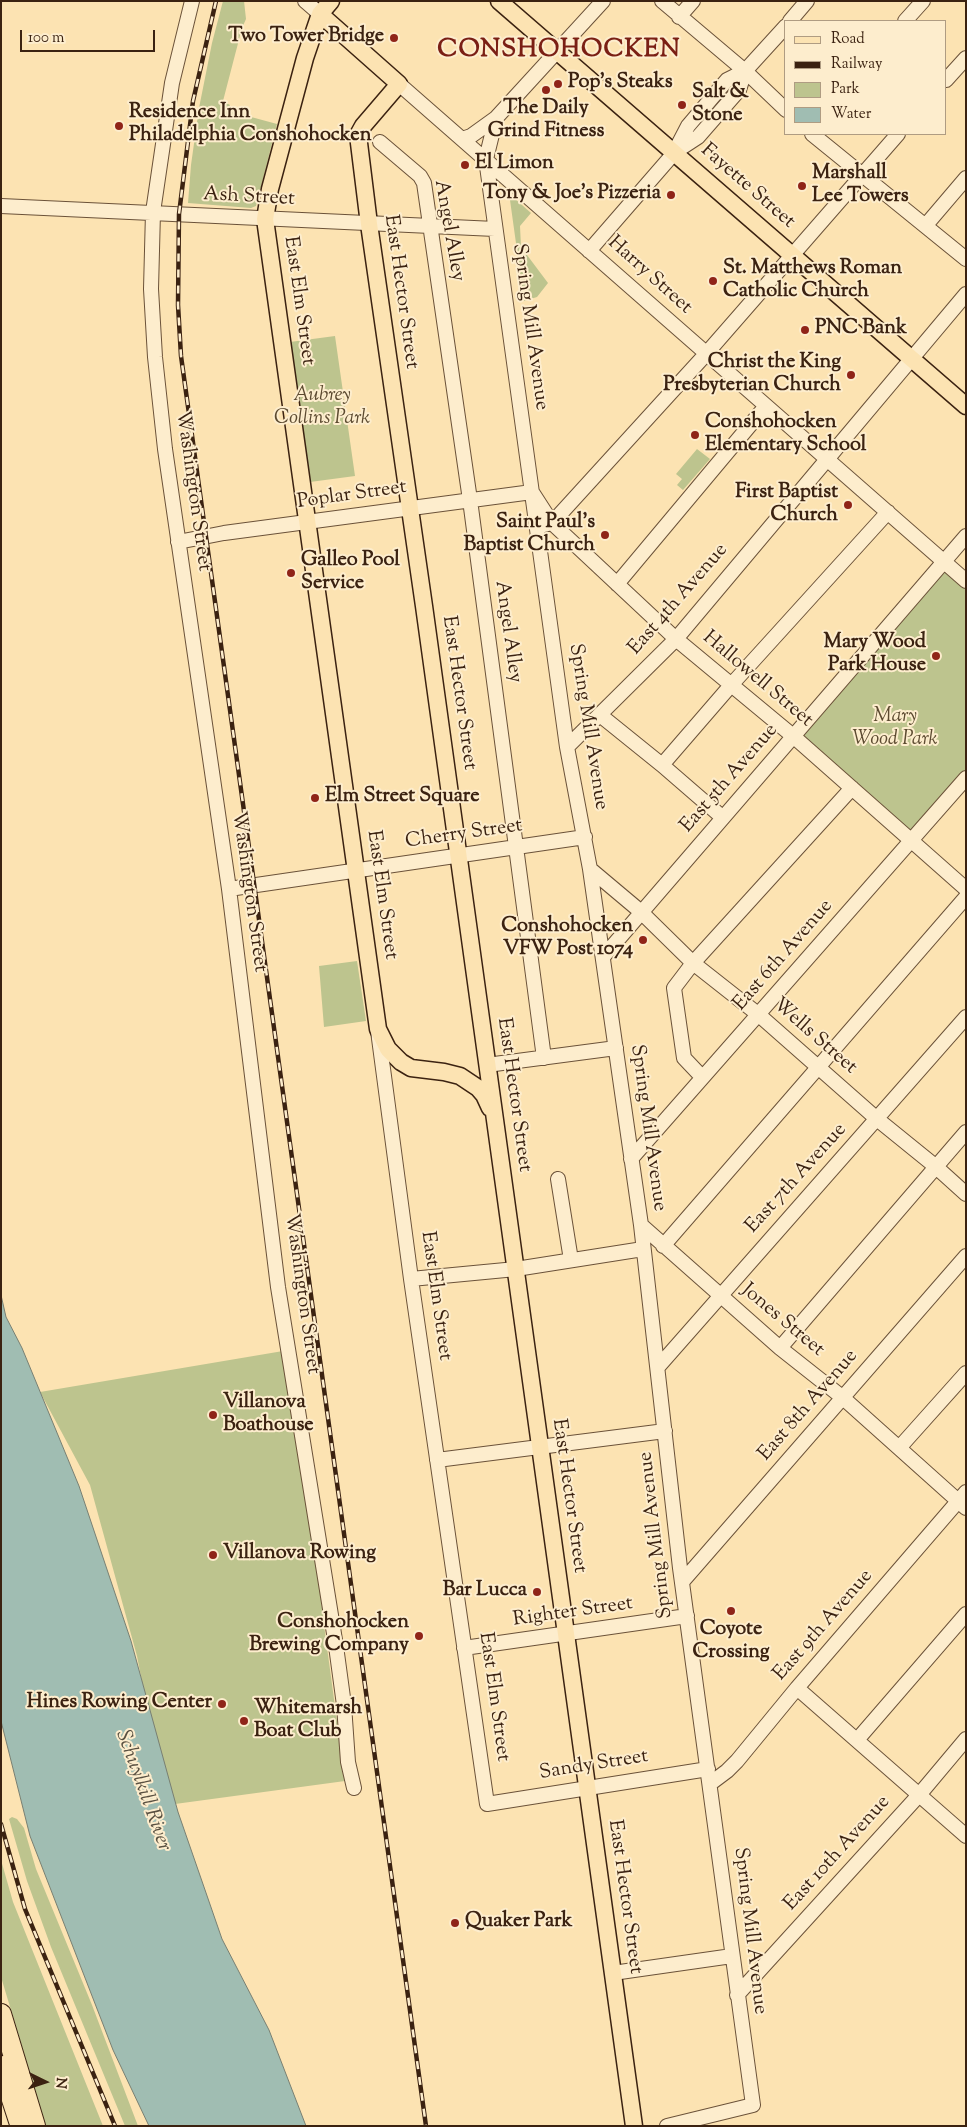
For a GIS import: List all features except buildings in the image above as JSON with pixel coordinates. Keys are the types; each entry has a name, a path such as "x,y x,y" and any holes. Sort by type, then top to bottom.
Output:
{"highway":[{"path":"1,2014 35,2126"},
{"path":"1,2066 21,2126"}],"main road":[{"name":"East Elm Street","path":"332,1 320,14 305,58 269,195 265,219 378,1029"},
{"name":"Fayette Street","path":"499,1 966,406"},
{"name":"Harry Street","path":"320,14 399,84"},
{"name":"East Hector Street","path":"399,84 362,126 358,135 634,2126"},
{"path":"378,1029 382,1040 394,1056 411,1068 451,1073 473,1083 489,1103 496,1131"},
{"path":"460,1076 476,1075 487,1065"}],"street":[{"name":"Washington Street","path":"192,1 172,83 153,212 151,289 154,357 178,542 229,889 278,1287 336,1646 344,1705 348,1762 354,1788"},
{"name":"Harry Street","path":"305,1 320,14"},
{"path":"462,139 471,136 496,118 604,1"},
{"path":"662,1 784,108"},
{"path":"679,17 693,1"},
{"path":"791,20 807,1"},
{"path":"906,20 922,1"},
{"path":"589,251 675,152 698,137 739,90 745,72 784,28"},
{"path":"947,79 966,58"},
{"name":"Harry Street","path":"399,84 966,581"},
{"path":"486,159 496,118"},
{"path":"813,135 966,258"},
{"path":"536,527 552,523 706,354 897,135"},
{"name":"Angel Alley","path":"380,142 420,176 424,183 470,500 544,1058"},
{"name":"Spring Mill Avenue","path":"486,159 567,747 590,869 641,1225 682,1582 711,1783 737,1995 753,2104 667,2126"},
{"path":"926,225 966,178"},
{"name":"Ash Street","path":"1,206 495,229"},
{"name":"East 4th Avenue","path":"567,747 676,639 966,294"},
{"path":"617,584 766,406"},
{"name":"Poplar Street","path":"178,542 205,536 532,492"},
{"name":"Hallowell Street","path":"532,492 552,523 676,639 794,736 966,889"},
{"path":"662,765 732,684 888,512"},
{"name":"East 5th Avenue","path":"603,957 640,911 966,536"},
{"path":"600,716 662,765 722,817"},
{"name":"East 6th Avenue","path":"631,1159 966,778"},
{"path":"702,1077 684,1058 674,988 693,963 852,788"},
{"name":"Cherry Street","path":"229,889 585,838"},
{"name":"Wells Street","path":"590,869 640,911 693,963 759,1015 877,1119 936,1166 966,1194"},
{"path":"663,1246 817,1066 966,897"},
{"name":"East 7th Avenue","path":"658,1367 966,1017"},
{"name":"East Elm Street","path":"378,1029 411,1279 487,1804"},
{"path":"487,1065 616,1048"},
{"path":"386,1093 386,1082 389,1075 397,1070 411,1068"},
{"path":"780,1348 966,1132"},
{"path":"558,1179 571,1260"},
{"name":"Jones Street","path":"641,1225 780,1348 842,1397 899,1448 963,1500"},
{"path":"411,1279 516,1269 643,1249"},
{"name":"East 8th Avenue","path":"682,1582 966,1256"},
{"path":"899,1448 966,1372"},
{"path":"437,1460 665,1431"},
{"name":"East 9th Avenue","path":"711,1783 728,1771 737,1761 797,1688 963,1500"},
{"path":"857,1740 966,1614"},
{"name":"Righter Street","path":"464,1648 566,1635 687,1616"},
{"path":"797,1688 966,1836"},
{"name":"East 10th Avenue","path":"737,1995 919,1795 966,1739"},
{"name":"Sandy Street","path":"487,1804 708,1769"},
{"path":"613,1973 732,1956"}],"green space":[{"path":"223,1 244,1 246,19 223,101 230,105 229,111 277,124 256,206 251,208 188,203 199,108 212,43"},
{"path":"513,197 531,213 520,226 521,247 548,283 537,297 524,301 510,200"},
{"name":"Aubrey Collins Park","path":"335,336 355,476 310,482 290,342"},
{"path":"697,449 710,459 683,490 677,485 682,479 676,474"},
{"name":"Mary Wood Park","path":"944,562 966,581 966,778 912,840 793,736"},
{"path":"357,961 366,1021 324,1027 319,966"},
{"name":"Villanova Rowing","path":"289,1350 302,1437 345,1781 175,1804 147,1708 137,1656 90,1485 40,1392"},
{"path":"12,1817 17,1819 24,1828 36,1869 92,2005 138,2126 125,2126 51,1947 27,1881 9,1819"},
{"path":"1,1860 13,1902 103,2126 46,2126 1,1977"}],"water":[{"name":"Schuylkill River","path":"1,1295 6,1317 22,1348 79,1486 131,1641 178,1812 222,1939 269,2030 306,2126 149,2126 113,2050 30,1836 1,1721"}],"railway":[{"path":"216,1 193,101 179,214 178,305 181,356 426,2126"},
{"path":"1,1824 25,1909 115,2126"}],"place":[{"name":"Two Tower Bridge","path":"394,38"},
{"name":"Pop's Steaks","path":"558,84"},
{"name":"The Daily Grind Fitness","path":"546,90"},
{"name":"Salt & Stone","path":"682,105"},
{"name":"Residence Inn Philadelphia Conshohocken","path":"119,126"},
{"name":"El Limon","path":"465,165"},
{"name":"Marshall Lee Towers","path":"802,186"},
{"name":"Tony & Joe's Pizzeria","path":"671,195"},
{"name":"St. Matthews Roman Catholic Church","path":"713,281"},
{"name":"PNC Bank","path":"805,330"},
{"name":"Christ the King Presbyterian Church","path":"851,375"},
{"name":"Conshohocken Elementary School","path":"695,435"},
{"name":"First Baptist Church","path":"848,505"},
{"name":"Saint Paul's Baptist Church","path":"605,535"},
{"name":"Galleo Pool Service","path":"291,573"},
{"name":"Mary Wood Park House","path":"936,656"},
{"name":"Elm Street Square","path":"315,798"},
{"name":"Conshohocken VFW Post 1074","path":"643,940"},
{"name":"Villanova Boathouse","path":"213,1415"},
{"name":"Villanova Rowing","path":"213,1555"},
{"name":"Bar Lucca","path":"537,1592"},
{"name":"Coyote Crossing","path":"731,1611"},
{"name":"Conshohocken Brewing Company","path":"419,1636"},
{"name":"Hines Rowing Center","path":"222,1704"},
{"name":"Whitemarsh Boat Club","path":"244,1721"},
{"name":"Quaker Park","path":"455,1923"}],"district":[{"name":"CONSHOHOCKEN","path":"559,52"}]}
